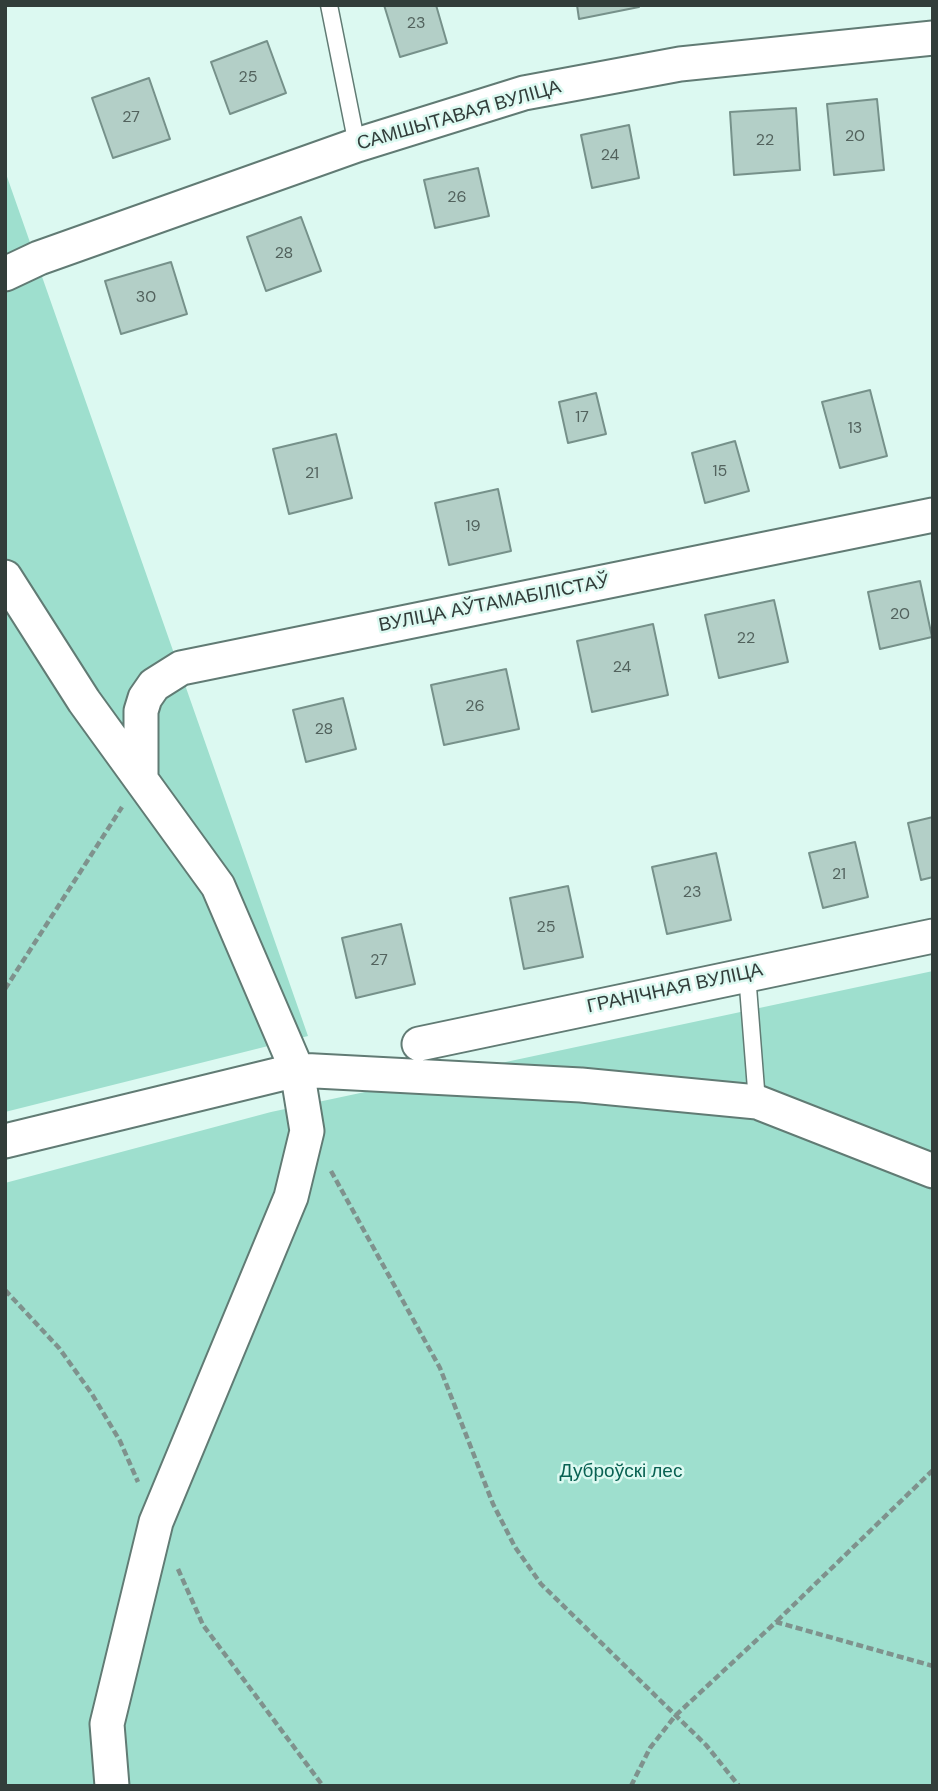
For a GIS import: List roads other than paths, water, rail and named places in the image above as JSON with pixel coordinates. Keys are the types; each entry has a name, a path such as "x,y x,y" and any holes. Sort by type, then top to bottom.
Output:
{"street":[{"name":"САМШЫТАВАЯ ВУЛІЦА","path":"5,274 39,258 358,145 524,93 680,64 933,38"},
{"name":"ВУЛІЦА АЎТАМАБІЛІСТАЎ","path":"141,777 141,711 145,698 153,685 181,668 933,515"},
{"path":"5,577 84,701 218,886 297,1070 307,1131 291,1196 156,1522 107,1724 112,1786"},
{"name":"ГРАНІЧНАЯ ВУЛІЦА","path":"419,1044 933,936"},
{"path":"5,1141 297,1070 581,1085 757,1102 933,1171"}],"lane":[{"path":"329,5 358,145"},
{"path":"747,974 757,1102"}],"park label":[{"name":"Дуброўскі лес","path":"621,1472"}]}
